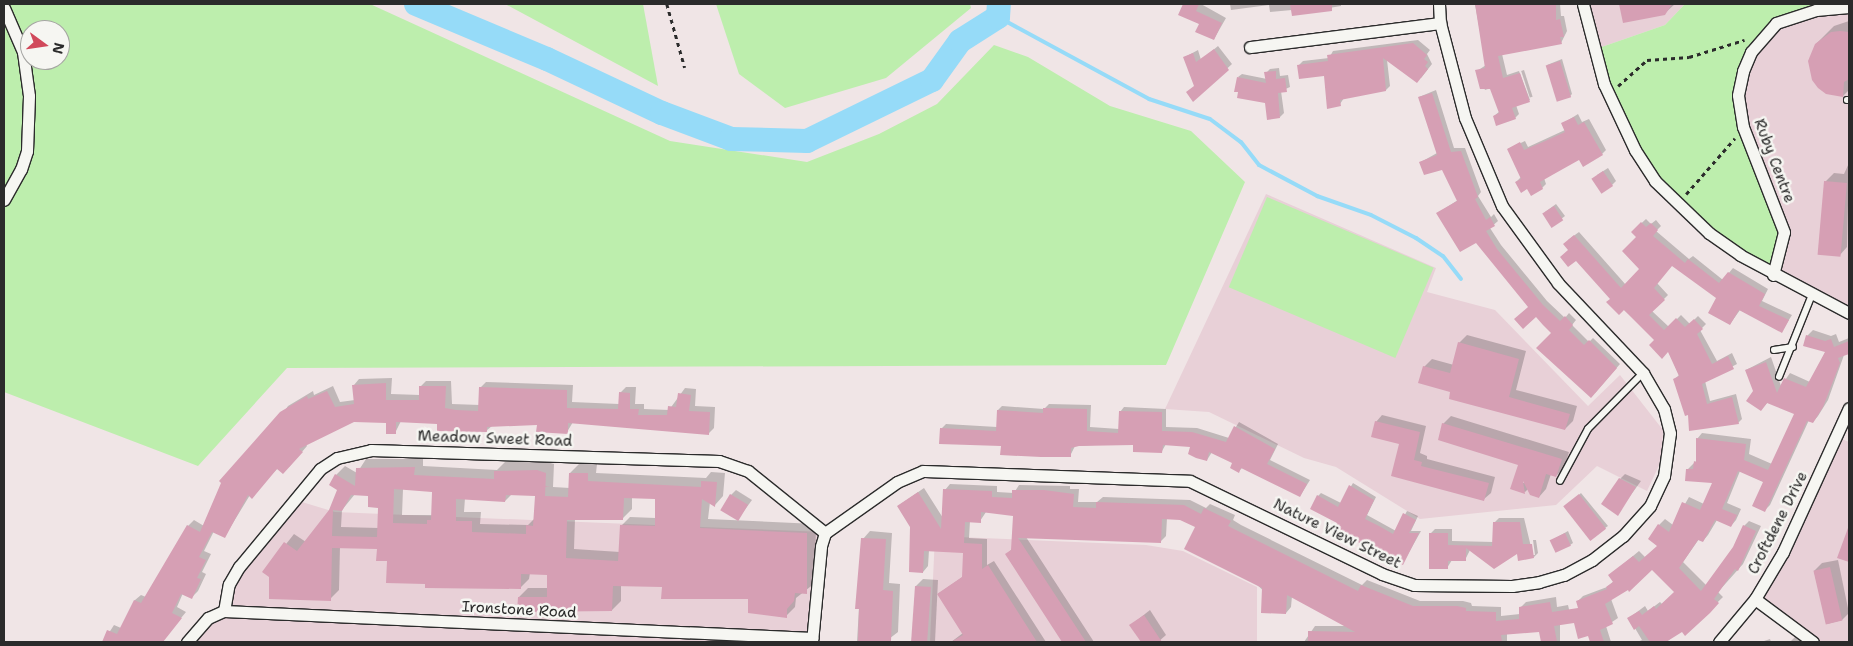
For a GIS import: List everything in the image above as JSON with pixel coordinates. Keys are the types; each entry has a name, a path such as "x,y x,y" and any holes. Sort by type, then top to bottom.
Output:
{"street":[{"name":"Nature View Street","path":"825,533 888,488 923,471 1173,478 1200,484 1382,574 1414,585 1512,586 1539,582 1564,575 1592,560 1623,536 1653,499 1664,476 1670,433 1664,409 1643,374 1558,283 1502,206 1465,118 1440,23 1439,4"},
{"path":"1582,4 1589,38 1608,95 1635,150 1656,181 1675,202 1709,233 1773,275 1849,313"},
{"name":"Ruby Centre","path":"1773,275 1784,232 1743,127 1739,87 1751,52 1762,36 1776,23 1796,15 1849,7"},
{"path":"4,8 23,52 29,96 27,151 21,169 4,200"},
{"path":"1250,47 1440,23"},
{"name":"Croftdene Drive","path":"1719,642 1755,598 1782,552 1849,408"},
{"name":"Meadow Sweet Road","path":"224,611 229,584 239,567 320,469 337,458 371,450 719,461 748,472 825,533"},
{"path":"812,640 821,546 825,533"},
{"path":"1755,598 1813,642"},
{"path":"187,642 208,618 224,611"},
{"name":"Ironstone Road","path":"224,611 812,640"}],"lane":[{"path":"1779,377 1793,346 1812,294"},
{"path":"1774,350 1793,346"},
{"path":"1560,481 1588,429 1643,374"}],"path":[{"path":"667,4 685,68"},
{"path":"1608,95 1647,60 1689,58 1762,36"},
{"path":"1675,202 1693,188 1743,127"}],"shaded area":[{"path":"1583,4 1685,4 1665,25 1593,50"},
{"path":"1849,8 1849,312 1774,275 1743,127 1743,71 1776,24"},
{"path":"1266,194 1436,268 1427,292 1495,310 1588,406 1620,375 1663,430 1661,461 1647,491 1597,466 1556,505 1420,519 1336,467 1304,458 1209,412 1165,409"},
{"path":"1837,437 1849,442 1849,642 1812,642 1755,599"},
{"path":"292,499 335,512 825,532 811,642 186,642 224,611 229,583"},
{"path":"935,536 1146,545 1183,551 1257,587 1257,642 930,642"}],"green space":[{"path":"4,4 370,4 670,141 807,162 879,134 937,104 994,45 1028,57 1110,106 1191,131 1245,182 1166,365 287,368 198,466 4,392"},
{"path":"505,4 643,4 658,86"},
{"path":"716,4 970,4 971,8 886,78 785,108 739,74"},
{"path":"1685,4 1849,4 1776,24 1751,52 1740,113 1781,218 1774,275 1740,254 1656,181 1593,50 1665,25"},
{"path":"1267,197 1434,268 1395,358 1229,287"}],"building":[{"path":"1183,4 1199,4 1196,11 1222,23 1214,40 1195,32 1199,24 1178,15"},
{"path":"1290,4 1332,4 1332,11 1292,16"},
{"path":"1475,4 1556,4 1556,20 1560,19 1564,37 1560,37 1562,44 1498,56 1503,78 1520,73 1530,102 1512,108 1516,119 1496,126 1493,116 1499,113 1490,89 1480,89 1475,70 1485,68"},
{"path":"1619,4 1672,4 1665,15 1623,23"},
{"path":"1831,32 1849,32 1849,79 1844,82 1843,97 1826,94 1818,88 1812,80 1808,61 1815,44"},
{"path":"1413,43 1427,55 1424,59 1428,62 1425,66 1428,69 1417,83 1383,58 1386,91 1340,100 1341,106 1327,109 1324,76 1299,79 1297,65 1328,61 1327,55"},
{"path":"1214,49 1229,70 1193,102 1186,92 1194,86 1183,57 1193,53 1196,62"},
{"path":"1560,61 1571,97 1557,102 1546,65"},
{"path":"1276,71 1276,79 1285,78 1287,92 1278,93 1280,118 1267,120 1265,103 1237,98 1238,92 1234,92 1237,77 1266,83 1264,72"},
{"path":"1432,93 1451,152 1461,151 1478,197 1475,199 1486,220 1490,217 1495,226 1486,231 1497,249 1543,305 1560,321 1565,316 1573,325 1569,330 1584,345 1589,340 1617,368 1591,398 1536,348 1551,333 1536,317 1523,329 1514,319 1528,307 1476,243 1460,252 1436,213 1457,201 1442,170 1424,175 1419,162 1437,155 1418,97"},
{"path":"1574,117 1578,125 1584,122 1603,155 1583,167 1579,160 1554,174 1540,182 1543,189 1531,196 1527,189 1521,193 1515,182 1521,179 1507,149 1520,142 1524,150 1565,132 1561,123"},
{"path":"1603,171 1613,186 1601,194 1591,179"},
{"path":"1824,181 1847,183 1840,257 1818,255"},
{"path":"1554,206 1563,220 1552,228 1542,214"},
{"path":"1641,222 1646,227 1651,223 1658,230 1653,236 1685,263 1688,259 1719,283 1728,272 1765,294 1759,306 1789,320 1782,333 1739,310 1730,325 1708,313 1716,298 1672,266 1654,288 1665,300 1649,315 1664,330 1676,318 1685,327 1694,319 1703,329 1697,334 1712,364 1728,356 1734,369 1702,384 1707,404 1732,397 1739,424 1689,431 1688,415 1685,416 1673,379 1679,376 1668,352 1662,359 1649,345 1654,340 1624,310 1619,315 1606,302 1610,299 1576,261 1568,267 1560,257 1568,250 1563,244 1574,235 1621,288 1639,269 1622,251 1636,237 1631,232"},
{"path":"1806,335 1825,341 1831,339 1834,347 1849,341 1849,354 1838,358 1840,363 1823,407 1813,423 1807,421 1765,512 1752,506 1763,482 1738,471 1722,509 1737,515 1731,527 1715,520 1703,542 1698,540 1679,568 1701,591 1733,547 1743,525 1756,531 1738,571 1735,569 1714,599 1719,603 1685,636 1682,632 1666,642 1650,642 1639,626 1634,630 1627,618 1639,611 1642,615 1654,606 1656,609 1674,592 1652,570 1629,592 1628,590 1605,604 1613,624 1600,630 1604,642 1590,642 1588,636 1578,639 1574,623 1554,626 1557,642 1541,642 1539,632 1501,635 1502,642 1308,642 1308,631 1355,632 1287,595 1286,614 1261,613 1262,588 1184,549 1195,527 1180,520 1162,519 1161,543 1018,538 1086,642 1062,642 1005,554 1011,550 1013,516 981,512 981,523 965,522 964,543 982,544 982,569 988,565 1037,642 951,642 963,635 937,594 962,577 963,553 924,551 923,573 909,572 910,527 897,506 918,492 941,529 943,489 992,491 992,497 1012,498 1012,490 1044,490 1074,494 1073,507 1096,508 1096,502 1184,505 1201,514 1204,508 1231,521 1228,526 1358,591 1361,585 1413,606 1457,606 1466,608 1466,611 1496,612 1496,621 1519,619 1519,607 1550,602 1552,612 1578,608 1576,601 1607,589 1606,587 1613,582 1608,575 1633,556 1639,562 1657,546 1648,539 1658,524 1669,532 1682,502 1700,510 1712,483 1685,481 1686,469 1693,469 1694,461 1696,462 1696,438 1746,444 1744,460 1768,470 1794,414 1767,403 1761,411 1746,401 1753,391 1745,370 1766,362 1777,393 1784,378 1806,387 1825,352 1803,346"},
{"path":"1458,342 1519,359 1509,397 1570,414 1565,430 1449,399 1450,392 1418,383 1423,366 1450,373"},
{"path":"386,383 386,400 419,400 419,386 446,386 445,408 478,411 479,387 567,390 567,408 618,409 619,392 630,393 630,409 639,409 638,415 667,415 668,406 676,407 678,393 691,395 689,411 710,412 709,435 568,423 568,434 536,432 537,425 487,427 487,432 437,431 437,424 396,422 396,434 386,434 386,423 354,422 299,449 303,452 283,474 277,469 252,499 248,495 225,538 212,532 199,557 206,560 197,578 201,579 192,599 181,594 172,613 182,618 163,642 102,642 107,630 117,634 134,600 141,603 187,525 200,532 221,483 219,481 280,412 307,396 308,399 327,391 335,407 354,404 352,385"},
{"path":"1043,408 1087,409 1087,431 1118,433 1119,411 1162,412 1162,431 1192,432 1226,442 1234,426 1275,449 1267,464 1307,484 1300,497 1241,468 1239,473 1230,468 1232,463 1209,452 1207,461 1196,458 1188,454 1190,447 1163,445 1162,453 1133,452 1133,445 1079,446 1071,448 1071,457 1041,457 1000,455 1001,446 939,444 940,428 996,431 997,410 1043,413"},
{"path":"1375,421 1420,432 1414,460 1422,462 1421,466 1489,483 1484,501 1391,476 1399,444 1371,437"},
{"path":"1442,423 1562,459 1556,477 1546,474 1539,498 1530,495 1523,481 1525,494 1510,489 1518,465 1438,440"},
{"path":"415,467 414,475 494,479 494,471 537,470 546,473 545,496 568,497 569,473 588,473 588,481 701,487 701,481 717,482 715,507 702,499 700,528 807,533 807,594 795,593 794,601 787,609 787,618 748,613 748,599 661,599 662,587 613,586 612,611 517,612 518,597 547,597 547,575 521,574 521,589 425,588 425,584 386,583 387,561 376,561 377,549 332,548 331,601 269,599 269,577 262,572 284,542 297,551 329,510 337,490 329,485 335,474 355,486 356,468","holes":["394,489 432,492 431,520 427,520 427,524 393,523","351,495 368,496 368,507 378,508 377,537 332,536 333,510 342,511","506,495 535,496 533,526 526,525 526,534 472,532 472,521 456,521 456,499 505,502","624,498 655,499 655,526 620,525 618,561 566,558 567,520 623,520"]},
{"path":"1619,478 1636,487 1618,516 1601,504"},
{"path":"1349,485 1374,500 1365,519 1393,534 1403,513 1416,520 1409,533 1419,533 1403,565 1334,530 1337,523 1310,509 1317,495 1338,507"},
{"path":"730,494 748,505 738,521 720,510"},
{"path":"1579,494 1606,529 1590,541 1563,506"},
{"path":"1493,522 1520,522 1523,544 1532,544 1534,558 1518,561 1517,554 1494,569 1466,548 1466,561 1448,561 1448,569 1429,569 1429,533 1448,533 1448,545 1492,546"},
{"path":"1849,528 1849,562 1837,558"},
{"path":"1565,533 1571,546 1556,553 1550,540"},
{"path":"861,538 886,539 883,590 893,591 891,641 858,642 859,609 855,609"},
{"path":"1830,567 1842,621 1826,624 1813,571"},
{"path":"915,586 931,587 927,642 911,642"},
{"path":"1144,615 1162,642 1141,642 1129,625"}],"waterway":[{"path":"416,4 547,59 662,113 731,139 807,141 932,80 960,41 998,17 999,4"},
{"path":"998,17 1149,99 1210,119 1241,142 1259,165 1317,196 1371,215 1416,238 1443,256 1461,279"}]}
